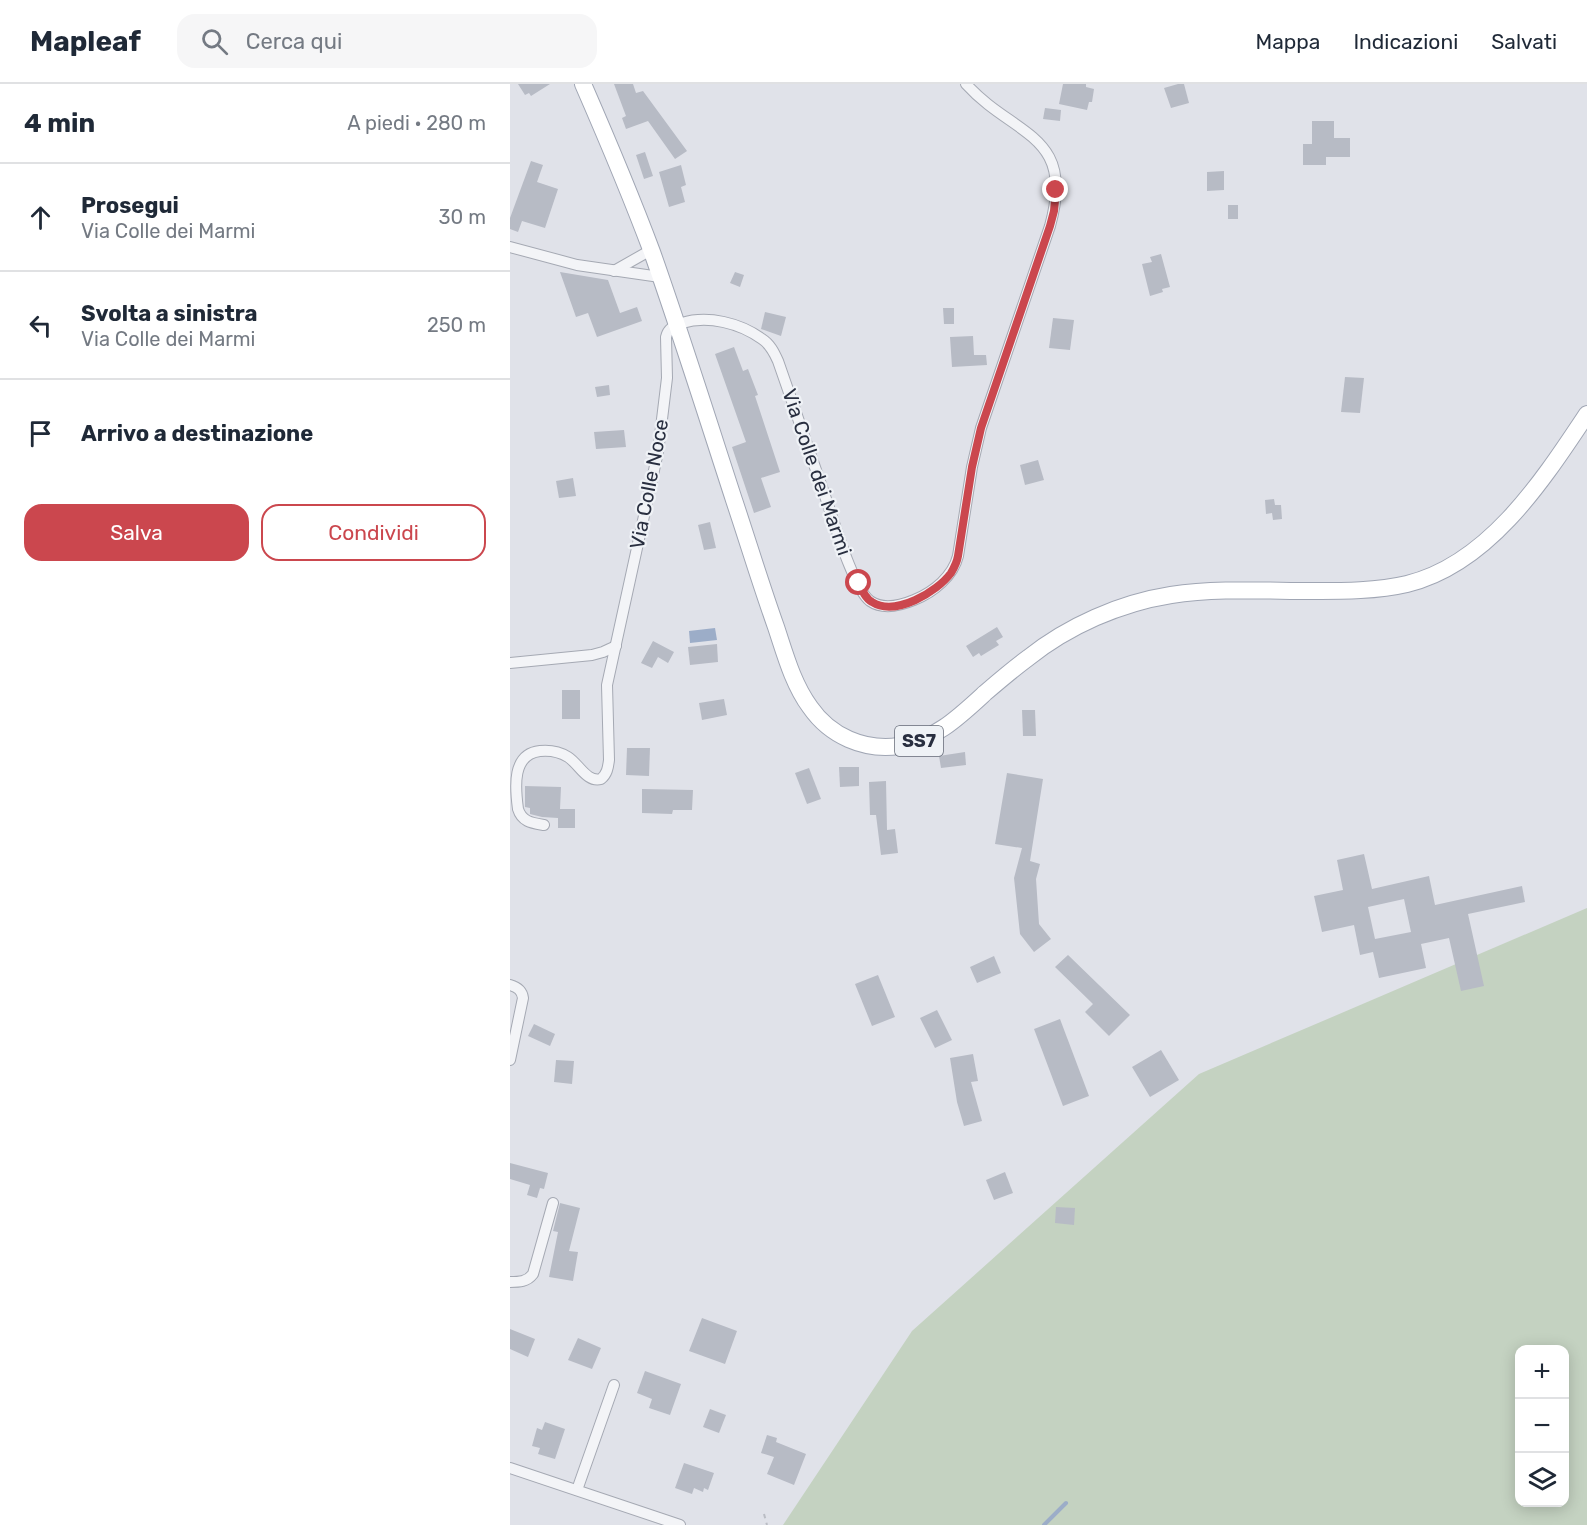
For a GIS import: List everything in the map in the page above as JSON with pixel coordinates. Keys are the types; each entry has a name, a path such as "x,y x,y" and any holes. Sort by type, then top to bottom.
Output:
{"main road":[{"name":"SS7","path":"584,85 651,250 767,603 797,686 817,717 837,734 852,741 873,746 892,747 916,742 933,735 1044,646 1079,626 1127,606 1173,595 1211,591 1376,589 1407,584 1443,571 1487,541 1512,515 1551,466 1587,414"}],"street":[{"name":"Via Colle dei Marmi","path":"676,325 695,319 718,321 755,334 768,343 778,361 847,559 866,596 875,604 890,606 908,602 932,591 951,573 957,560 972,467 981,428 1050,226 1056,190 1053,165 1043,147 1030,134 990,106 966,84"},
{"path":"510,248 559,261 660,277"},
{"path":"614,271 651,250"},
{"name":"Via Colle Noce","path":"544,825 530,822 522,818 519,813 517,781 519,766 523,759 531,753 543,750 555,751 573,761 591,778 597,780 604,777 608,770 606,692 658,452 667,378 666,337 669,329 676,325"},
{"path":"510,663 592,655 616,646"},
{"path":"510,985 519,989 523,998 510,1059"},
{"path":"510,1282 523,1282 532,1274 553,1203"},
{"path":"577,1490 614,1385"},
{"path":"510,1468 680,1525"}],"path":[{"path":"764,1514 767,1525"}],"green space":[{"path":"1587,908 1587,1525 783,1525 912,1331 1199,1074"}],"water":[{"path":"715,628 717,640 690,643 689,631"}],"building":[{"path":"518,84 550,84 531,96 529,93 525,95"},
{"path":"614,84 633,84 636,93 643,91 687,151 675,159 648,121 626,129 622,118 626,116"},
{"path":"1063,84 1086,84 1086,87 1094,89 1092,102 1089,102 1087,110 1059,104"},
{"path":"1184,84 1189,103 1171,108 1164,88"},
{"path":"1045,108 1061,110 1060,121 1043,119"},
{"path":"1312,121 1334,121 1334,138 1350,138 1350,157 1326,157 1326,165 1303,165 1303,144 1312,144"},
{"path":"645,152 653,176 644,179 636,155"},
{"path":"531,161 543,165 537,182 558,189 545,228 522,221 518,232 510,229 510,218"},
{"path":"681,165 686,185 681,187 685,202 669,207 659,172"},
{"path":"1224,171 1224,190 1207,191 1207,172"},
{"path":"1228,205 1238,205 1238,219 1228,219"},
{"path":"1161,254 1170,287 1150,296 1142,264 1152,262 1150,257"},
{"path":"560,272 608,280 620,313 637,307 642,321 597,337 588,313 576,317"},
{"path":"735,272 744,275 740,287 730,283"},
{"path":"943,308 954,308 954,324 944,324"},
{"path":"765,312 786,317 781,336 761,329"},
{"path":"1053,318 1074,320 1070,350 1049,348"},
{"path":"973,336 974,355 986,355 987,365 952,367 950,337"},
{"path":"734,347 743,371 748,369 758,395 755,396 780,472 761,478 771,507 754,513 732,447 746,442 715,354"},
{"path":"1345,377 1364,378 1360,413 1341,412"},
{"path":"609,385 610,395 597,397 595,387"},
{"path":"624,430 626,447 596,449 594,432"},
{"path":"1038,460 1044,480 1025,485 1020,465"},
{"path":"573,478 576,496 559,498 556,481"},
{"path":"1274,499 1275,505 1281,505 1282,519 1273,520 1272,513 1266,514 1265,500"},
{"path":"710,522 716,548 704,550 698,525"},
{"path":"997,627 1003,637 996,641 999,645 981,656 979,653 973,657 966,646"},
{"path":"653,641 674,652 668,663 658,657 652,668 641,663"},
{"path":"717,644 718,662 690,665 688,647"},
{"path":"562,690 580,690 580,719 562,719"},
{"path":"724,699 727,715 702,720 699,703"},
{"path":"1022,710 1035,710 1036,736 1023,736"},
{"path":"627,748 650,748 649,776 626,775"},
{"path":"965,752 966,765 941,768 939,756"},
{"path":"839,767 859,767 859,786 840,787"},
{"path":"809,768 821,799 807,804 795,773"},
{"path":"1007,773 1043,779 1030,861 1040,864 1036,879 1039,924 1051,939 1034,952 1020,934 1014,878 1022,848 995,844"},
{"path":"886,781 887,830 895,829 898,853 881,855 876,815 870,815 869,782"},
{"path":"525,786 561,787 560,809 575,809 575,828 558,828 558,818 530,814 530,808 525,807"},
{"path":"642,789 693,790 692,810 673,810 672,814 642,813"},
{"path":"1364,854 1372,889 1429,876 1435,905 1522,886 1525,902 1468,914 1484,986 1461,991 1449,938 1421,944 1426,968 1379,978 1373,952 1360,955 1354,925 1322,932 1314,896 1343,890 1337,860","holes":["1404,899 1411,932 1375,939 1368,907"]},
{"path":"1068,955 1130,1015 1109,1036 1085,1012 1093,1004 1055,967"},
{"path":"994,956 1001,973 977,983 970,967"},
{"path":"878,975 895,1017 872,1026 855,984"},
{"path":"937,1010 952,1040 935,1048 920,1018"},
{"path":"1060,1019 1089,1096 1063,1106 1034,1029"},
{"path":"534,1024 555,1034 550,1046 528,1036"},
{"path":"1161,1050 1179,1080 1150,1097 1132,1067"},
{"path":"973,1054 978,1081 971,1082 982,1121 964,1126 957,1102 950,1058"},
{"path":"556,1060 574,1061 572,1084 554,1082"},
{"path":"510,1163 548,1173 544,1189 540,1188 537,1198 527,1195 530,1185 510,1179"},
{"path":"1005,1172 1013,1193 994,1200 986,1180"},
{"path":"560,1203 580,1208 569,1251 578,1252 573,1281 549,1277 558,1232 553,1231"},
{"path":"1056,1207 1075,1208 1074,1225 1055,1223"},
{"path":"702,1318 737,1331 725,1364 689,1351"},
{"path":"510,1329 535,1339 528,1357 510,1349"},
{"path":"578,1338 601,1348 592,1369 568,1360"},
{"path":"645,1371 681,1384 670,1415 649,1408 652,1399 637,1393"},
{"path":"710,1409 726,1415 719,1433 703,1427"},
{"path":"545,1422 565,1429 555,1459 538,1454 540,1448 532,1446 537,1428 542,1430"},
{"path":"767,1435 777,1438 776,1442 806,1454 794,1485 767,1474 774,1457 761,1453"},
{"path":"684,1463 714,1473 708,1490 704,1488 703,1492 694,1488 692,1494 675,1488"}],"waterway":[{"path":"1044,1525 1066,1503"}],"route":[{"path":"859,583 868,600 875,604 899,605 932,591 951,573 956,564 972,467 981,428 1050,226 1056,190"}]}
